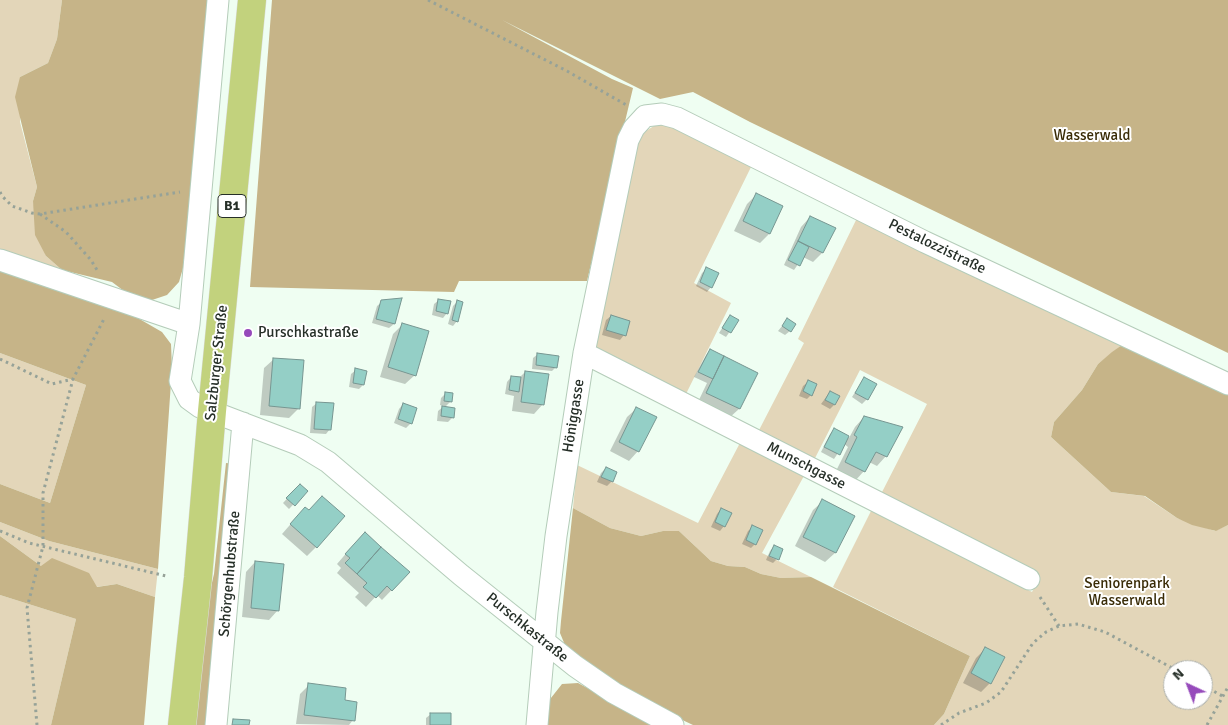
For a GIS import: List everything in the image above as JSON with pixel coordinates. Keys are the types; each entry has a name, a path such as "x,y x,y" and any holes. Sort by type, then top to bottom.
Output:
{"main road":[{"name":"Salzburger Straße","path":"182,725 198,578 212,412 252,0"}],"street":[{"path":"0,260 101,296 188,324 218,0"},
{"name":"Pestalozzistraße","path":"646,116 662,114 677,118 925,242 1228,384"},
{"name":"Höniggasse","path":"537,725 556,536 584,354 628,140 634,128 646,116"},
{"name":"Purschkastraße","path":"188,324 180,381 189,399 200,407 212,412 300,445 328,462 413,535 575,666 614,693 673,725"},
{"name":"Munschgasse","path":"584,354 1029,579"},
{"name":"Schörgenhubstraße","path":"216,725 243,423"}],"path":[{"path":"428,0 568,71 646,116"},
{"path":"0,192 12,206 40,214 200,190"},
{"path":"40,214 66,232 91,260 98,273 101,296"},
{"path":"37,725 27,608 42,546 43,492 73,379 105,317 128,305"},
{"path":"0,359 52,384 73,379"},
{"path":"0,531 29,543 166,576"},
{"path":"1029,579 1059,626"},
{"path":"941,725 959,713 986,703 1001,692 1033,643 1046,632 1059,626 1078,624 1105,632 1163,663"},
{"path":"1207,725 1228,687"},
{"path":"1213,691 1224,697"}],"green space":[{"path":"0,0 62,0 57,39 48,63 20,77 20,122 37,187 33,201 46,256 62,270 0,250"},
{"path":"62,0 210,0 183,268 179,282 167,295 152,300 128,294 112,282 62,270 46,256 35,235 33,201 37,187 15,97 20,77 48,63 57,39"},
{"name":"Wasserwald","path":"272,0 1228,0 1228,353 750,122 693,92 660,99 502,20 612,79 633,88 587,281 459,281 454,292 250,287"},
{"path":"668,123 752,165 694,283 731,303 684,398 594,353 637,141 646,131 657,124"},
{"name":"Seniorenpark Wasserwald","path":"858,216 1125,343 1098,364 1082,390 1054,422 1051,437 1111,492 1144,496 1177,518 1215,531 1228,525 1228,725 934,725 944,714 970,656 833,587 872,509 1032,592 1040,576 880,496 927,404 860,370 813,462 757,434 804,343 798,339"},
{"path":"0,270 136,317 162,332 171,344 172,368 158,569 49,541 0,522 0,484 50,503 86,385 0,353"},
{"path":"1125,343 1228,391 1228,525 1216,531 1192,525 1177,518 1145,496 1111,492 1051,437 1054,422 1082,390 1098,364"},
{"path":"0,353 86,385 50,503 0,484"},
{"path":"741,441 805,474 762,553 811,577 781,578 761,574 745,567 728,566 711,561 679,531 663,531 641,536 610,528 573,508 577,465 698,523"},
{"path":"226,463 235,464 209,725 196,725 207,603 214,574"},
{"path":"573,508 610,528 641,536 663,531 679,531 711,561 728,566 745,567 761,574 781,578 811,577 970,656 944,714 934,725 693,725 657,708 613,683 565,645 560,633"},
{"path":"0,522 49,541 158,569 155,597 117,584 96,587 41,566 0,536"},
{"path":"0,536 41,566 52,558 89,573 97,587 117,584 155,597 144,725 51,725 76,619 0,595"},
{"path":"0,595 76,619 51,725 0,725"},
{"path":"578,683 656,725 546,725 547,703 562,684"}],"building":[{"path":"756,193 783,206 770,234 743,221"},
{"path":"810,216 836,228 823,253 798,241"},
{"path":"798,241 809,247 800,266 788,260"},
{"path":"706,267 719,273 712,288 700,282"},
{"path":"402,298 395,324 376,319 381,300"},
{"path":"438,299 451,301 448,314 436,311"},
{"path":"457,300 463,302 458,322 452,320"},
{"path":"611,315 630,321 626,336 606,330"},
{"path":"730,315 739,320 731,333 722,328"},
{"path":"787,318 796,324 791,332 782,326"},
{"path":"402,323 429,331 416,376 388,367"},
{"path":"710,349 724,356 713,379 698,372"},
{"path":"537,353 559,356 557,368 536,365"},
{"path":"724,356 758,373 740,409 706,393"},
{"path":"273,358 304,360 300,409 269,406"},
{"path":"355,368 367,371 364,385 353,383"},
{"path":"525,371 549,374 544,405 521,402"},
{"path":"511,376 521,377 519,392 509,390"},
{"path":"864,377 877,384 868,400 855,393"},
{"path":"808,380 817,384 812,396 803,391"},
{"path":"830,391 840,396 835,405 825,400"},
{"path":"445,392 453,393 452,402 444,401"},
{"path":"316,402 334,403 331,430 314,429"},
{"path":"403,403 417,408 412,424 398,419"},
{"path":"442,406 455,408 454,418 441,416"},
{"path":"636,407 657,417 639,452 619,442"},
{"path":"864,416 903,427 887,457 876,452 865,472 845,462 857,437 854,435"},
{"path":"834,428 849,436 840,455 824,447"},
{"path":"606,467 617,472 613,482 601,477"},
{"path":"300,484 308,491 295,506 286,498"},
{"path":"322,496 345,516 317,548 290,524 305,507 309,510"},
{"path":"822,499 855,516 836,553 803,537"},
{"path":"721,508 732,513 725,527 715,522"},
{"path":"752,525 763,530 756,545 746,540"},
{"path":"365,532 381,547 357,574 345,563 350,558 345,554"},
{"path":"774,545 783,549 779,560 769,556"},
{"path":"381,547 410,572 392,591 387,586 376,598 363,587 367,583 357,574"},
{"path":"255,561 284,564 279,611 251,608"},
{"path":"985,647 1005,657 991,684 971,673"},
{"path":"308,683 346,688 345,700 357,702 355,721 304,715"},
{"path":"430,713 451,713 451,725 430,725"},
{"path":"233,719 250,720 249,725 232,725"}],"place":[{"name":"Purschkastraße","path":"248,333"}]}
